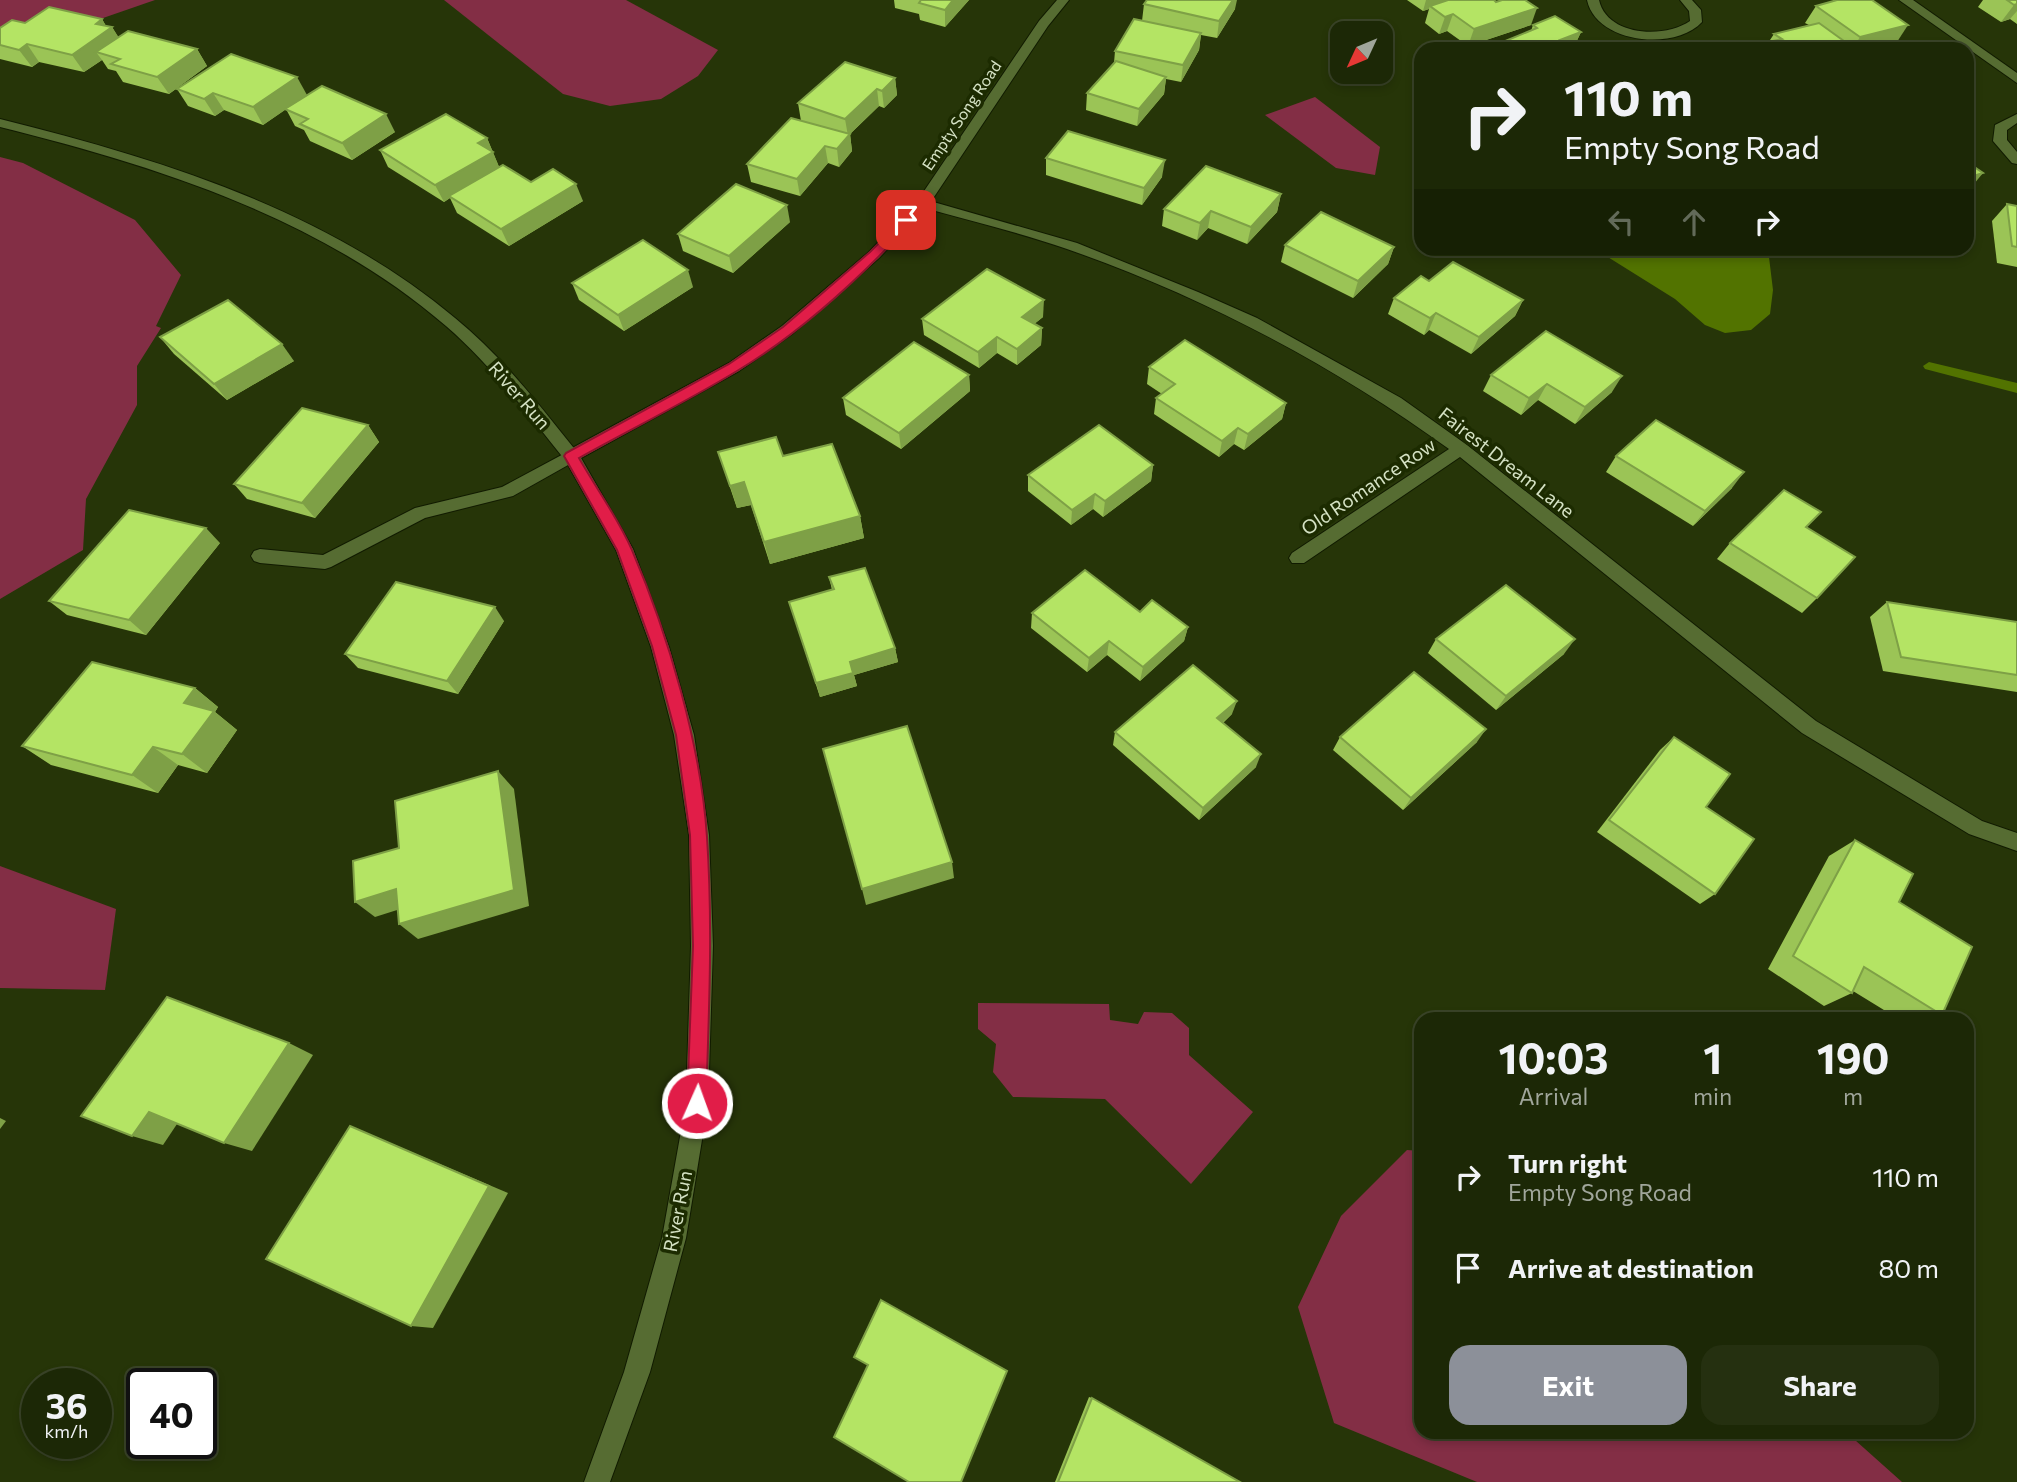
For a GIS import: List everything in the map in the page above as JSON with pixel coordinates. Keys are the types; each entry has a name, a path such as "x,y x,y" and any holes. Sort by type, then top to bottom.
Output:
{"street":[{"name":"Empty Song Road","path":"571,456 723,373 787,330 874,255 923,203 1043,24 1063,0"},
{"path":"1593,0 1592,5 1597,15 1608,23 1643,35 1662,37 1679,34 1696,22 1695,10 1686,0"},
{"path":"1906,0 1965,42"},
{"path":"1974,48 2017,79"},
{"path":"2017,118 2000,128 2000,141 2017,160"},
{"name":"River Run","path":"0,123 52,135 160,169 247,202 355,254 400,282 450,321 505,373 571,456 624,549 660,646 684,735 699,835 702,932 697,1103 674,1238 637,1372 597,1482"},
{"name":"Fairest Dream Lane","path":"923,203 1072,246 1194,295 1324,361 1395,402 1461,449 1808,727 1976,828 2017,842"},
{"name":"Old Romance Row","path":"1298,558 1461,449"},
{"path":"260,556 325,562 421,513 508,492 571,456"}],"shaded area":[{"path":"0,0 155,0 28,44 0,44"},
{"path":"444,0 626,0 718,50 698,76 661,99 610,106 563,94"},
{"path":"1315,97 1380,147 1375,175 1336,168 1265,115"},
{"path":"0,157 23,163 135,220 181,275 156,326 161,328 137,366 137,405 86,499 83,550 0,599"},
{"path":"1606,256 1769,256 1773,290 1770,314 1751,330 1725,333 1705,325 1675,299"},
{"path":"0,866 116,909 105,990 0,988"},
{"path":"978,1003 1109,1004 1110,1020 1138,1024 1144,1012 1172,1013 1189,1028 1189,1055 1253,1112 1191,1184 1105,1099 1013,1097 993,1072 996,1044 978,1029"},
{"path":"1407,1150 1414,1150 1414,1439 1854,1439 1902,1482 1477,1482 1334,1423 1298,1307 1341,1216"}],"building":[{"path":"921,0 953,0 945,10 919,3"},
{"path":"1147,0 1233,0 1219,21 1144,4"},
{"path":"1448,0 1525,0 1537,8 1474,29 1453,14 1445,17 1430,6"},
{"path":"1837,0 1872,0 1908,25 1860,37 1816,6"},
{"path":"2007,0 2017,0 2017,4 2014,5"},
{"path":"49,7 102,19 96,24 112,27 72,55 27,44 19,50 0,45 0,28 12,20 25,23"},
{"path":"1555,16 1581,32 1560,40 1563,42 1503,42 1537,28 1533,25"},
{"path":"1134,19 1201,33 1183,65 1115,51"},
{"path":"1819,23 1845,42 1767,42 1782,39 1774,34"},
{"path":"128,31 197,49 157,77 111,64 120,59 96,52"},
{"path":"231,54 297,77 253,107 213,93 204,99 177,89"},
{"path":"1116,61 1166,77 1139,109 1087,93"},
{"path":"845,62 895,78 882,91 877,89 845,119 798,103"},
{"path":"322,86 386,114 342,143 300,124 308,119 285,109"},
{"path":"446,114 487,138 478,143 493,152 435,185 380,150"},
{"path":"791,118 850,134 837,149 825,146 797,179 747,164"},
{"path":"1068,131 1165,160 1144,188 1046,158"},
{"path":"503,165 531,182 553,169 576,184 501,229 449,196"},
{"path":"1206,166 1281,194 1251,227 1211,211 1200,223 1164,209"},
{"path":"1974,167 1983,173 1974,176"},
{"path":"736,184 787,205 729,256 678,234"},
{"path":"2007,204 2017,206 2017,247 2012,246"},
{"path":"1321,212 1394,247 1358,281 1285,245"},
{"path":"643,240 688,270 618,315 572,283"},
{"path":"1453,262 1523,300 1479,337 1436,313 1430,318 1394,298 1421,276 1429,281"},
{"path":"987,269 1044,300 1022,317 1042,328 1017,349 997,337 978,352 922,319"},
{"path":"228,300 282,344 214,384 160,337"},
{"path":"1546,331 1622,376 1585,407 1547,384 1529,398 1491,375"},
{"path":"1185,340 1286,403 1248,434 1238,428 1222,441 1156,398 1175,384 1149,367"},
{"path":"914,342 969,375 899,433 843,398"},
{"path":"302,408 368,425 302,503 234,484"},
{"path":"1656,420 1744,472 1705,511 1616,456"},
{"path":"1099,425 1153,465 1105,501 1095,494 1072,510 1028,475"},
{"path":"776,437 783,456 832,444 860,516 764,542 744,482 730,486 718,452"},
{"path":"1784,490 1821,512 1806,527 1855,557 1817,598 1730,543"},
{"path":"129,510 206,528 129,620 49,601"},
{"path":"865,568 895,648 850,662 853,673 816,683 789,602 834,589 829,577"},
{"path":"1085,570 1140,612 1152,600 1188,627 1143,667 1109,641 1089,658 1032,613"},
{"path":"396,582 495,607 447,681 345,654"},
{"path":"1506,585 1575,639 1506,696 1436,639"},
{"path":"1887,602 2017,622 2017,675 1901,657"},
{"path":"92,662 195,688 184,703 214,711 182,754 153,747 132,775 22,746"},
{"path":"1193,665 1237,701 1217,718 1261,754 1203,808 1115,732"},
{"path":"1414,672 1486,729 1411,798 1340,737"},
{"path":"907,726 952,862 862,889 823,749"},
{"path":"1674,737 1730,774 1706,807 1754,839 1715,894 1609,820"},
{"path":"498,771 514,890 399,924 396,889 355,902 353,861 399,848 395,801"},
{"path":"1855,840 1913,874 1899,902 1972,947 1943,1012 1937,1012 1864,967 1852,993 1793,956"},
{"path":"167,997 289,1043 224,1143 149,1112 132,1136 81,1116"},
{"path":"350,1126 489,1186 411,1326 266,1259"},
{"path":"881,1300 1007,1371 961,1482 909,1482 834,1437 868,1365 854,1357"},
{"path":"1092,1398 1240,1482 1058,1482"}],"waterway":[{"path":"1929,366 2017,388"}],"route":[{"path":"697,1103 702,946 699,835 684,735 660,646 624,549 571,456 734,367 787,330 874,255 906,220"}]}
